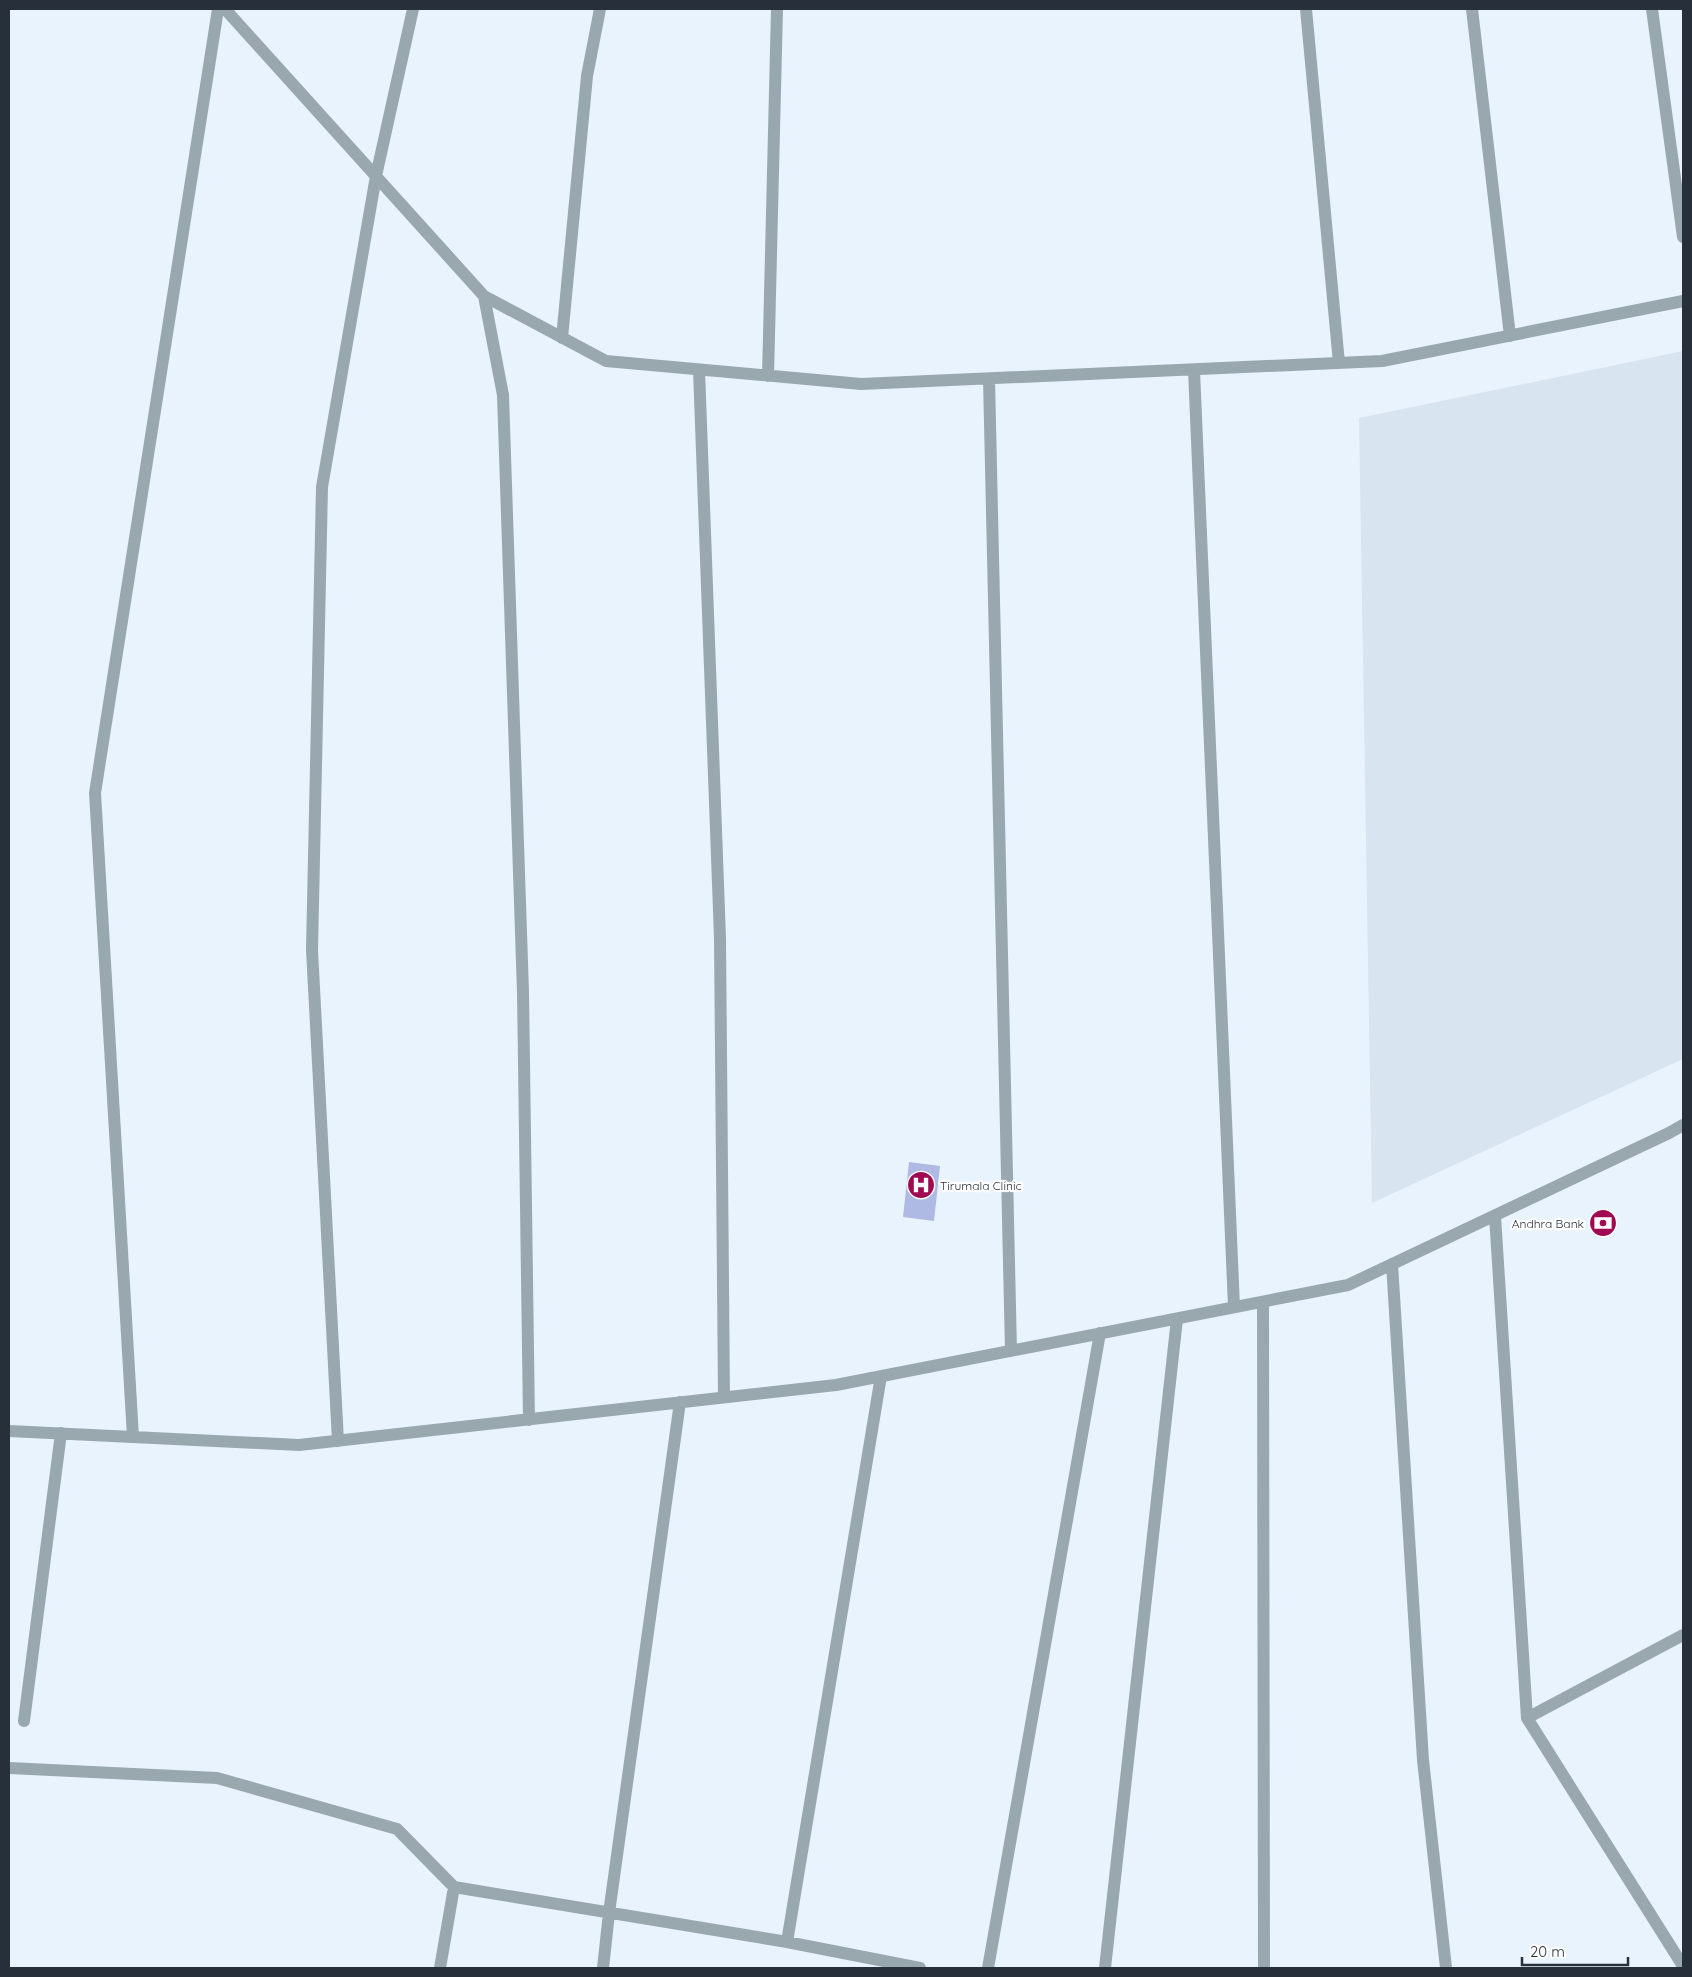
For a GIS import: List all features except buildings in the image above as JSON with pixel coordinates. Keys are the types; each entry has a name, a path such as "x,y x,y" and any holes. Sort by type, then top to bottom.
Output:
{"street":[{"path":"133,1437 95,792 218,9"},
{"path":"225,9 484,296 606,361 861,384 1382,361 1683,302"},
{"path":"338,1441 312,950 322,487 376,176 413,9"},
{"path":"562,338 587,76 600,9"},
{"path":"768,376 777,9"},
{"path":"1306,9 1339,363"},
{"path":"1472,9 1510,336"},
{"path":"1652,9 1683,237"},
{"path":"484,296 503,395 523,992 529,1420"},
{"path":"699,370 720,938 724,1398"},
{"path":"1194,370 1234,1307"},
{"path":"989,379 1011,1351"},
{"path":"9,1431 299,1446 836,1385 1348,1285 1669,1134 1683,1125"},
{"path":"1495,1216 1526,1718 1683,1966"},
{"path":"1392,1264 1423,1760 1446,1968"},
{"path":"1263,1302 1264,1968"},
{"path":"1105,1968 1177,1319"},
{"path":"988,1968 1100,1333"},
{"path":"787,1942 881,1376"},
{"path":"603,1968 680,1402"},
{"path":"24,1721 61,1433"},
{"path":"1526,1718 1683,1635"},
{"path":"9,1768 217,1778 397,1829 454,1887 787,1942 920,1968"},
{"path":"440,1968 454,1887"}],"shaded area":[{"path":"1683,351 1683,1059 1372,1203 1359,418"}],"place":[{"name":"Tirumala Clinic","path":"921,1185"},
{"name":"Andhra Bank","path":"1603,1223"}]}
